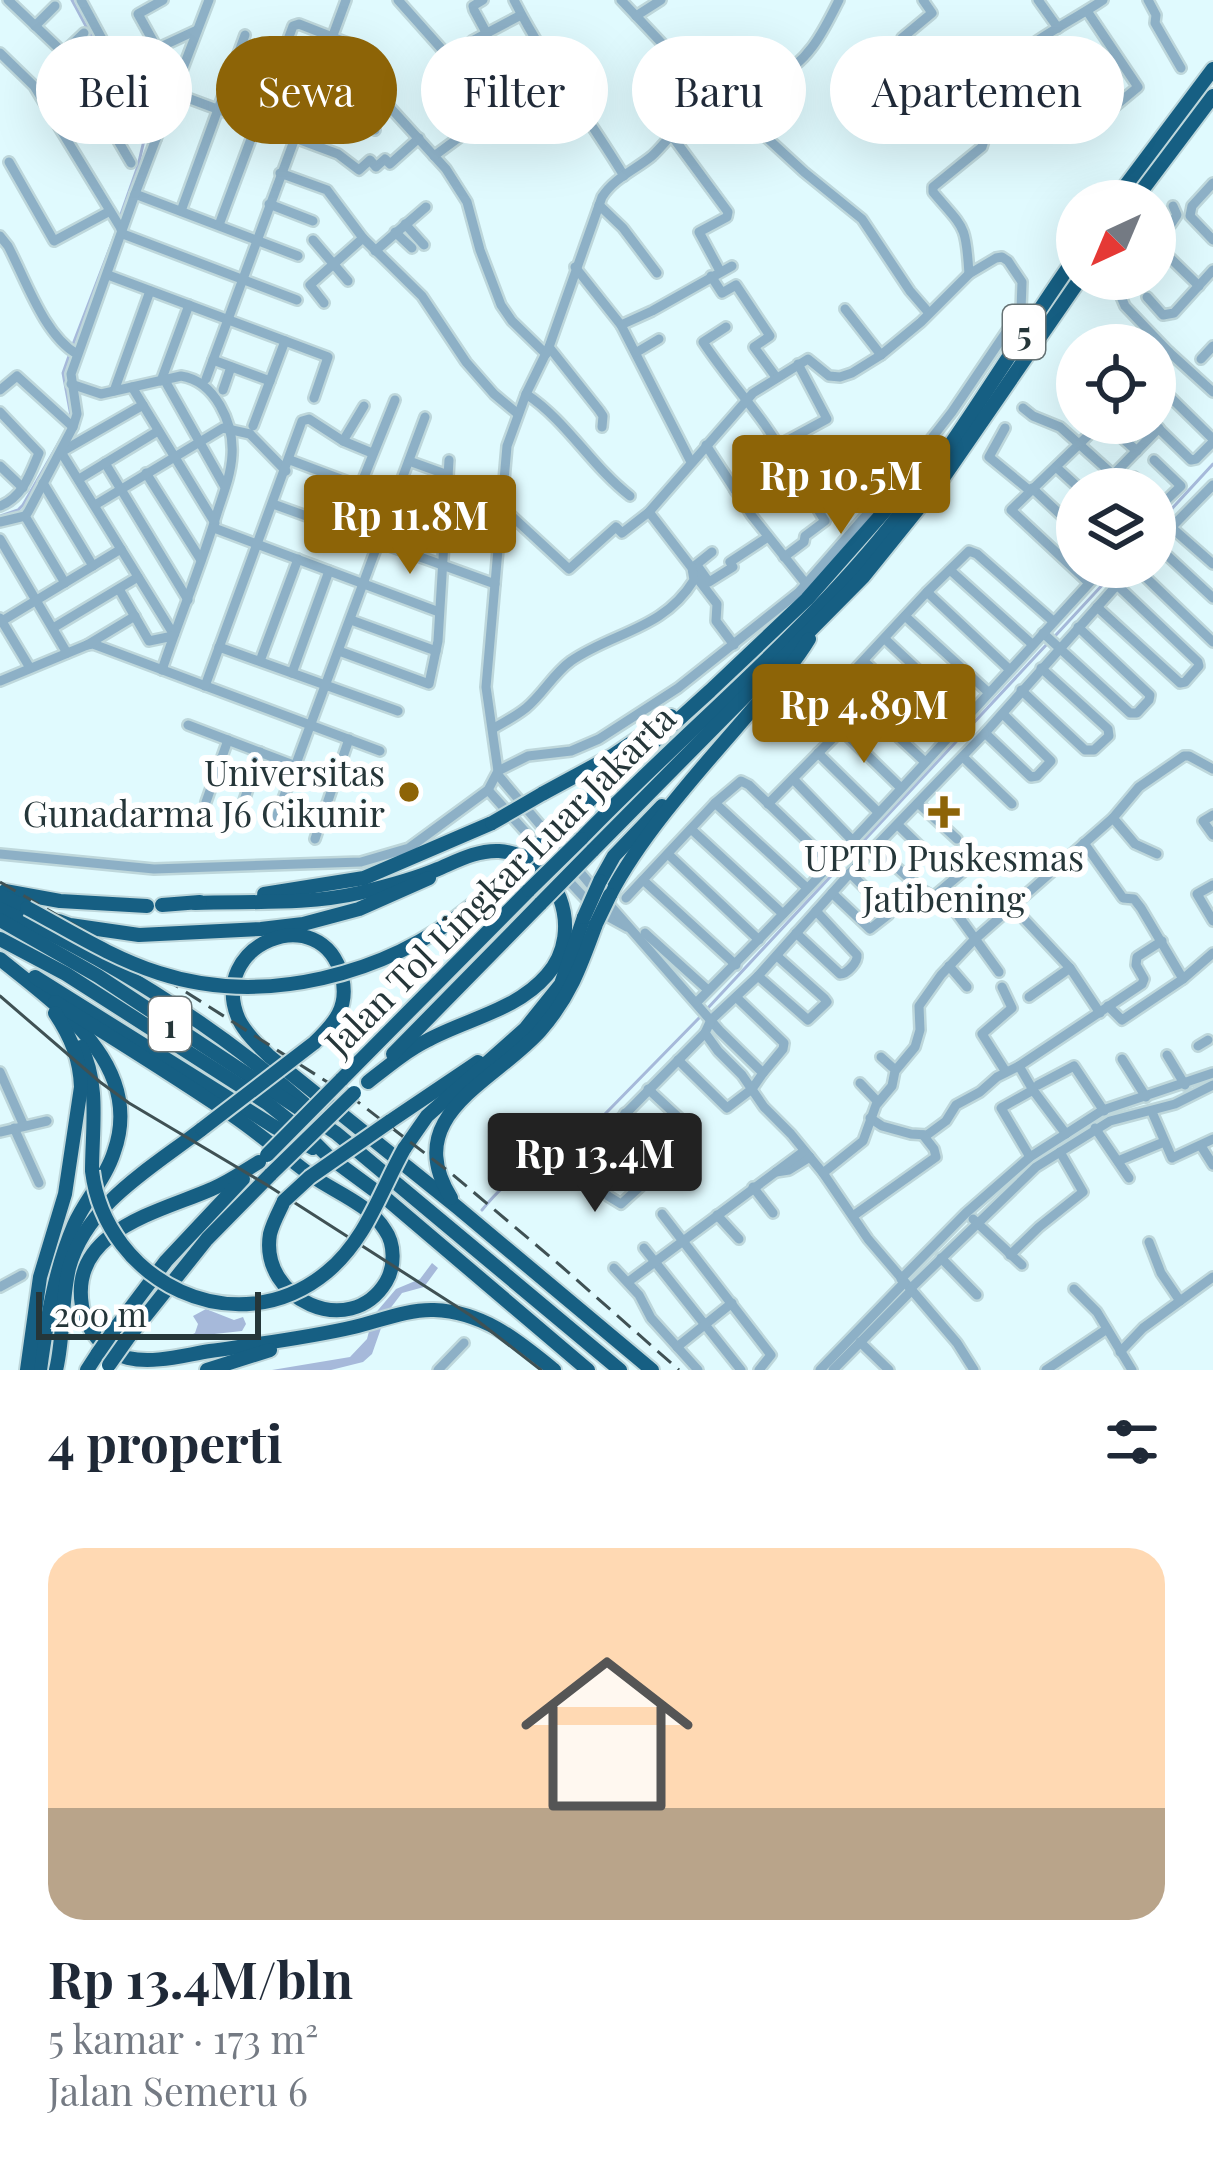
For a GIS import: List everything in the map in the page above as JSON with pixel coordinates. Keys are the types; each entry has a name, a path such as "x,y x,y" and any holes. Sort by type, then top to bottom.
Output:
{"highway":[{"path":"1130,180 1213,69"},
{"path":"1150,180 1213,95"},
{"name":"Jalan Tol Lingkar Luar Jakarta","path":"87,1370 104,1363 121,1334 341,1079 644,773 823,603 924,484 1056,286"},
{"name":"Jalan Tol Lingkar Luar Jakarta","path":"266,1164 368,1082 863,577 943,478 1066,300"},
{"path":"0,892 120,958 160,974 212,983 293,984 364,966 420,941 471,907 710,691 807,598 975,411"},
{"path":"56,1008 90,1068 92,1172 100,1207 123,1247 141,1267 174,1290 202,1300 232,1304 272,1300 306,1287 358,1238 404,1149 427,1116 513,1040 562,982 590,920 618,896 620,877 717,752 790,669 817,624"},
{"path":"196,902 350,882 396,867 492,823 612,755 710,691"},
{"path":"457,1207 437,1169 435,1142 440,1128 459,1103 516,1054 556,1011 572,987 597,885 614,856 717,752"},
{"path":"0,892 60,901 154,905 312,900 358,893 492,850 524,856 550,883 567,920 564,942 549,973 515,1000 428,1039 368,1082"},
{"path":"28,908 70,925 139,935 261,929 330,918 412,888 440,872 437,869"},
{"path":"0,909 121,972 239,1050 336,1133"},
{"name":"1","path":"0,920 98,976 336,1133 620,1370"},
{"path":"56,1370 66,1285 81,1236 116,1196 202,1129 314,1043 339,1016 344,1003 337,962 319,941 306,937 280,937 257,946 236,973 237,1017 248,1034 269,1056 457,1207 652,1370"},
{"name":"1","path":"0,939 66,974 287,1118 589,1370"},
{"path":"0,957 328,1156"},
{"path":"0,957 88,1037 118,1088 122,1122 114,1155 76,1219 61,1256 40,1370"},
{"path":"0,970 235,1117 316,1179 381,1223 392,1256 388,1278 365,1301 333,1311 305,1304 274,1270 270,1237 284,1201 310,1177 389,1122 424,1096 513,1040"},
{"path":"27,1370 40,1277 61,1212 74,1143 81,1080 73,1042 56,1008"},
{"path":"266,1164 135,1220 96,1250 85,1274 81,1302 102,1344 124,1357 166,1358 436,1310 482,1318 554,1370"},
{"path":"207,1370 326,1333"}],"street":[{"path":"8,0 45,36"},
{"path":"81,0 100,36"},
{"path":"149,36 138,14 163,0"},
{"path":"192,43 209,0"},
{"path":"332,36 346,0"},
{"path":"483,0 473,10 487,34"},
{"path":"514,0 538,48 624,176"},
{"path":"621,0 655,36"},
{"path":"636,16 661,0"},
{"path":"806,51 823,32 839,0"},
{"path":"904,36 932,13 923,0"},
{"path":"1038,0 1058,28"},
{"path":"1045,36 1103,0"},
{"path":"1148,0 1155,23 1181,68"},
{"path":"404,2 432,36"},
{"path":"35,26 55,6"},
{"path":"1087,10 1104,36"},
{"path":"483,36 521,15"},
{"path":"289,36 298,24 329,36"},
{"path":"185,36 197,30"},
{"path":"81,36 84,33"},
{"path":"0,53 36,89"},
{"path":"1124,66 1138,87 1124,97"},
{"path":"397,114 466,202 501,305 599,410 602,427"},
{"path":"181,211 216,115"},
{"path":"310,144 338,154 359,170 370,160 376,166 385,159 390,164 419,137"},
{"path":"70,144 117,223 297,300"},
{"path":"120,144 131,163"},
{"path":"0,522 25,515 62,452 76,414 72,351 108,275 117,223 135,194 154,144"},
{"path":"218,225 248,144"},
{"path":"206,379 291,144"},
{"path":"434,156 450,144"},
{"path":"664,144 607,190 507,446 486,687 498,773 763,1073"},
{"path":"678,144 728,212 699,232 722,292 736,285 770,336 754,346 776,377"},
{"path":"774,144 862,219 929,313"},
{"path":"968,274 963,225 933,187 983,144"},
{"path":"9,162 54,242 117,223"},
{"path":"280,173 327,190 363,238 422,296 466,362 518,414"},
{"path":"1213,183 1192,206 1190,216 1213,240"},
{"path":"135,194 298,256"},
{"path":"268,204 313,221"},
{"path":"599,206 623,228 657,273"},
{"path":"375,251 426,207"},
{"path":"405,224 424,245"},
{"path":"395,232 412,248"},
{"path":"0,236 52,331 72,351"},
{"path":"324,303 310,285 363,238"},
{"path":"313,239 348,281"},
{"path":"0,854 154,868 344,864 401,852 488,790 498,773 528,756 571,751 599,739 678,688 807,585 917,457 976,378 1021,310 1022,282 1004,258 990,260 968,274 881,355 852,374 829,376 808,358 776,377 745,401 649,512 622,533 616,527 569,569 503,508"},
{"path":"1176,265 1198,286"},
{"path":"621,325 732,266"},
{"path":"575,267 621,325 691,462"},
{"path":"1150,300 1163,315 1174,313 1213,270"},
{"path":"108,275 328,357 314,398"},
{"path":"113,391 150,291"},
{"path":"1123,300 1142,324"},
{"path":"162,380 189,305"},
{"path":"845,309 881,355"},
{"path":"725,327 703,342 807,486 825,521 784,556"},
{"path":"637,352 659,339"},
{"path":"253,426 285,341"},
{"path":"1201,359 1213,346"},
{"path":"1176,359 1213,392"},
{"path":"213,360 270,381"},
{"path":"779,446 827,418 798,364"},
{"path":"223,390 231,367"},
{"path":"0,390 16,371 70,425"},
{"path":"71,384 101,394 189,376 205,385 230,429 233,450 226,487 163,670"},
{"path":"162,380 226,487"},
{"path":"132,387 214,526 440,612"},
{"path":"526,394 630,496"},
{"path":"360,487 395,400"},
{"path":"1175,444 1191,460 1213,441 1176,403"},
{"path":"62,452 143,405"},
{"path":"343,441 364,406"},
{"path":"1023,408 1056,425"},
{"path":"0,412 40,453 23,488 0,506"},
{"path":"274,823 425,417"},
{"path":"205,686 304,418 371,453"},
{"path":"94,505 223,428 250,434 288,465 447,519"},
{"path":"1005,428 989,457 1056,511"},
{"path":"79,479 158,431"},
{"path":"1056,551 1011,508 1081,444 1107,468"},
{"path":"1128,444 1137,451"},
{"path":"1121,468 1142,444"},
{"path":"706,445 807,585"},
{"path":"62,452 173,636"},
{"path":"735,490 787,457"},
{"path":"339,652 429,684 440,612 449,460"},
{"path":"1154,460 1162,468"},
{"path":"410,461 448,475"},
{"path":"106,463 188,599"},
{"path":"0,466 23,488"},
{"path":"146,473 201,561"},
{"path":"43,483 92,566"},
{"path":"1176,524 1212,486"},
{"path":"273,504 495,584"},
{"path":"649,512 717,604 716,621 734,645"},
{"path":"25,515 64,583"},
{"path":"1176,532 1213,564"},
{"path":"693,571 699,568 709,581 768,537"},
{"path":"0,539 68,653"},
{"path":"30,668 1,619 121,549"},
{"path":"902,788 819,710 969,551 1053,621"},
{"path":"693,571 712,552"},
{"path":"260,662 298,560"},
{"path":"1176,564 1213,598"},
{"path":"950,570 1032,644"},
{"path":"292,673 329,571"},
{"path":"494,728 526,708 574,659 665,614 689,588 693,571"},
{"path":"53,628 138,577"},
{"path":"704,1011 736,997 777,956 850,873 871,840 878,812 1084,588"},
{"path":"793,779 852,840 871,840 898,826 1113,588"},
{"path":"1097,607 1182,684 1199,664 1120,588"},
{"path":"1156,588 1213,642"},
{"path":"118,589 149,641 173,636"},
{"path":"927,592 1009,669"},
{"path":"0,681 87,645 135,616"},
{"path":"905,616 988,692"},
{"path":"351,620 436,651"},
{"path":"1045,634 1130,713 1137,713 1150,695 1078,627"},
{"path":"885,639 967,715"},
{"path":"87,645 380,751"},
{"path":"219,647 398,710"},
{"path":"865,662 945,738"},
{"path":"1022,690 1094,750 1110,732 1043,670"},
{"path":"842,686 924,761"},
{"path":"985,733 1031,777 1037,776 1052,759 1003,714"},
{"path":"188,725 296,766"},
{"path":"768,804 841,730"},
{"path":"315,839 349,739"},
{"path":"206,802 228,740"},
{"path":"242,811 260,752"},
{"path":"818,753 878,812"},
{"path":"823,1173 862,1142 878,1102 892,1086 895,1071 915,1047 919,1006 944,967 1113,818 1138,787 1178,758 1189,756 1213,769"},
{"path":"963,757 1012,804"},
{"path":"618,896 643,880 741,781 831,864"},
{"path":"488,790 596,910 632,929"},
{"path":"715,803 807,888"},
{"path":"919,804 957,839"},
{"path":"1213,815 1203,821 1213,835"},
{"path":"1113,818 1135,844 1157,854"},
{"path":"898,826 932,858"},
{"path":"691,829 783,914"},
{"path":"852,840 708,990 705,1033 804,1157 823,1173 974,1370"},
{"path":"871,840 933,897 952,907 999,972"},
{"path":"1084,843 1123,898 1134,899 1142,908 1183,979"},
{"path":"668,854 759,940"},
{"path":"933,897 971,865"},
{"path":"832,893 867,928 875,928 888,912 850,873"},
{"path":"643,880 736,964"},
{"path":"585,899 597,885"},
{"path":"1213,885 1197,894 1213,921"},
{"path":"1012,907 1104,1010 1122,1020 1213,953"},
{"path":"796,933 840,974 857,960 816,911"},
{"path":"645,933 708,990"},
{"path":"923,1135 946,1120 956,1105 1142,984 1137,957 1162,941"},
{"path":"758,976 808,1020 824,1007 827,1002 821,994 777,956"},
{"path":"944,967 967,987"},
{"path":"1029,997 1070,968"},
{"path":"1002,987 1012,1008 982,1034 1006,1072"},
{"path":"906,993 919,1006"},
{"path":"678,1060 725,1108 752,1089 784,1042 736,997"},
{"path":"602,1138 643,1178 626,1202 618,1204 583,1165 583,1157 705,1033"},
{"path":"1167,1055 1185,1084"},
{"path":"881,1057 892,1067"},
{"path":"1122,1059 1146,1097"},
{"path":"1019,1066 1066,1134"},
{"path":"1030,1157 1001,1108 1035,1087 1074,1066 1107,1115"},
{"path":"0,1072 39,1184"},
{"path":"826,1369 860,1342 966,1213 1030,1157 1066,1134 1146,1097 1213,1073"},
{"path":"860,1083 878,1102"},
{"path":"826,1369 906,1286 1022,1178 1107,1115 1151,1112 1213,1085"},
{"path":"626,1113 669,1153 689,1138 690,1128 648,1089"},
{"path":"1151,1112 1175,1159 1213,1139"},
{"path":"853,1216 936,1157 923,1135 882,1126 870,1118"},
{"path":"0,1132 46,1121"},
{"path":"1095,1128 1129,1178"},
{"path":"1118,1161 1164,1142"},
{"path":"1201,1146 1213,1165"},
{"path":"1010,1255 1083,1192 1060,1152"},
{"path":"628,1282 753,1187 804,1157"},
{"path":"753,1187 773,1213"},
{"path":"966,1213 1022,1265"},
{"path":"662,1214 771,1355 759,1370"},
{"path":"717,1215 740,1239"},
{"path":"1149,1242 1161,1273 1180,1301"},
{"path":"644,1248 741,1370"},
{"path":"941,1258 977,1294"},
{"path":"614,1268 698,1370"},
{"path":"1,1285 22,1275"},
{"path":"1120,1352 1143,1328 1213,1277"},
{"path":"1074,1289 1097,1312 1132,1370"},
{"path":"677,1347 732,1303"},
{"path":"1046,1370 1107,1329"},
{"path":"860,1342 889,1370"},
{"path":"438,1370 464,1343"}],"water":[{"path":"432,1263 438,1268 424,1287 402,1293 386,1314 372,1354 363,1362 331,1370 272,1370 350,1357 367,1339 373,1316 396,1289 420,1279"},
{"path":"206,1309 234,1320 243,1317 246,1324 242,1331 187,1337 198,1324 193,1316"}],"waterway":[{"path":"72,0 145,136 120,217"},
{"path":"72,347 118,227"},
{"path":"69,356 63,373 71,416"},
{"path":"0,516 23,505 69,425"},
{"path":"1176,504 1213,464"},
{"path":"1055,636 1100,588"},
{"path":"707,1009 1048,643"},
{"path":"482,1210 516,1178 559,1161 701,1016"}],"tram line":[{"path":"0,996 129,1103 470,1315 541,1370"}],"railway":[{"path":"0,882 142,964 354,1099 452,1174 679,1370"}],"place":[{"name":"Universitas Gunadarma J6 Cikunir","path":"409,792"},
{"name":"UPTD Puskesmas Jatibening","path":"944,812"}]}
